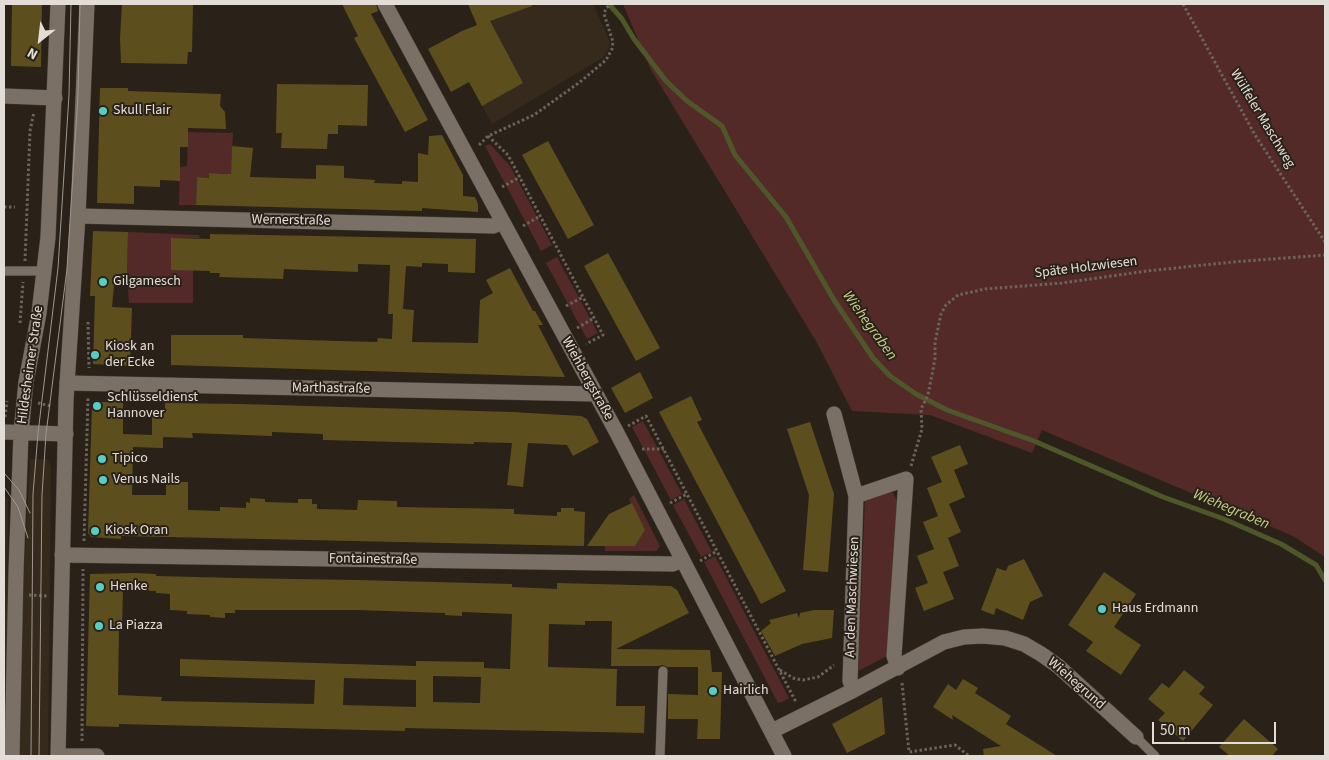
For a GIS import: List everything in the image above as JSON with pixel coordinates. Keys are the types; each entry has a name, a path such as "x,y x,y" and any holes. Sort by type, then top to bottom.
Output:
{"street":[{"name":"Hildesheimer Straße","path":"12,756 16,563 22,432 26,382 39,312 48,238 58,4"},
{"path":"87,4 78,216 67,383 58,756 97,756"},
{"name":"Wiehbergstraße","path":"385,4 617,433 784,756"},
{"path":"4,96 55,98"},
{"name":"Wernerstraße","path":"78,216 483,226 493,226 503,222"},
{"name":"Marthastraße","path":"67,383 595,394"},
{"name":"An den Maschwiesen","path":"834,414 856,496 850,681 854,690"},
{"path":"4,432 66,434"},
{"path":"856,496 906,479 894,656 898,668"},
{"name":"Fontainestraße","path":"62,555 673,564 682,560"},
{"name":"Wiehegrund","path":"854,690 944,642 964,637 1004,638 1024,644 1058,666 1136,737"},
{"path":"772,731 854,690"}],"lane":[{"path":"4,271 44,270"},
{"path":"660,756 664,671"},
{"path":"1136,737 1155,756"}],"path":[{"path":"586,344 603,335 508,155 488,136 534,115 580,82 606,60 612,49 613,42 604,14 606,8 612,4"},
{"name":"Wülfeler Maschweg","path":"1184,4 1255,134 1325,242"},
{"path":"18,332 22,305 30,131 37,97"},
{"path":"502,187 520,177"},
{"path":"4,207 15,208"},
{"path":"523,226 540,216"},
{"name":"Späte Holzwiesen","path":"906,479 922,429 921,409 928,395 941,314 946,306 958,295 985,289 1062,283 1232,262 1325,255"},
{"path":"566,306 583,297"},
{"path":"577,328 594,318"},
{"path":"4,409 8,396"},
{"path":"82,756 83,556 88,416"},
{"path":"617,433 646,416 803,716"},
{"path":"641,449 664,450"},
{"path":"669,503 687,494"},
{"path":"700,561 717,552"},
{"path":"779,670 793,678 803,680 818,677 836,664"},
{"path":"898,668 902,685 909,752 955,745 969,756"}],"shaded area":[{"path":"535,4 593,4 610,42 609,48 604,57 492,124 469,82 451,92 428,49 462,31"},
{"path":"623,4 1325,4 1325,557 1293,536 1042,430 1032,453 930,415 852,411 816,341 650,68"},
{"path":"188,132 233,133 231,171 234,178 223,173 209,173 209,178 197,177 196,205 179,205 180,167 187,166"},
{"path":"490,144 510,166 552,245 541,251 485,146"},
{"path":"128,232 198,235 201,238 171,238 171,270 193,270 193,303 129,303 127,274"},
{"path":"557,257 598,333 587,339 546,263"},
{"path":"643,421 682,494 671,500 632,427"},
{"path":"30,459 47,459 51,467 48,756 20,756 21,634"},
{"path":"892,492 898,502 887,656 858,671 865,499"},
{"path":"4,495 8,499 7,606 12,756 4,756"},
{"path":"634,495 660,546 657,551 605,551 605,546 635,546 645,530 629,499"},
{"path":"684,499 712,552 701,557 673,505"},
{"path":"715,556 789,698 782,702 778,703 704,562"}],"building":[{"path":"12,4 42,4 41,67 11,66"},
{"path":"122,4 193,4 192,52 188,52 187,64 121,63"},
{"path":"342,4 376,4 378,11 371,14 428,120 405,132 354,38 358,36"},
{"path":"468,4 532,4 532,6 490,21 523,83 482,106 469,82 451,92 428,49 477,25"},
{"path":"277,84 368,85 367,126 338,125 338,134 328,134 327,149 281,148 282,133 276,133"},
{"path":"100,88 128,88 128,91 221,94 220,106 225,112 226,129 188,128 188,147 180,147 180,181 160,180 160,187 134,186 134,204 97,203"},
{"path":"442,135 463,175 463,196 475,197 478,204 478,212 422,208 422,211 196,205 197,177 209,178 209,173 231,174 232,146 253,148 250,177 316,179 316,165 344,166 344,178 375,180 374,183 402,184 402,181 418,182 418,153 428,155 429,136"},
{"path":"548,141 594,225 568,239 522,155"},
{"path":"93,231 128,232 127,274 115,274 112,307 132,308 130,366 93,364 95,296 90,296"},
{"path":"210,234 476,239 475,273 448,272 448,264 422,263 422,267 406,266 403,309 414,310 412,342 478,343 480,300 493,293 486,280 510,268 533,311 535,311 543,325 538,325 565,377 171,365 171,335 243,335 243,338 377,342 378,338 392,339 393,314 388,314 390,265 358,264 358,272 284,269 283,279 219,277 220,273 210,273 210,271 171,270 171,238 210,239"},
{"path":"608,253 660,348 636,361 584,266"},
{"path":"640,372 653,398 625,413 611,388"},
{"path":"691,396 702,420 697,422 786,591 761,604 659,412"},
{"path":"98,402 123,402 123,434 152,435 152,412 165,412 165,403 512,412 581,416 587,419 599,442 573,456 567,445 528,443 523,487 507,485 512,443 474,442 474,444 323,440 323,434 272,432 272,436 192,433 193,438 163,437 163,448 133,447 132,495 166,495 166,482 188,482 188,510 220,511 220,507 246,508 246,502 250,503 250,498 265,499 265,502 298,503 298,499 312,499 312,504 317,504 317,509 357,510 358,500 397,501 397,507 514,509 514,514 557,516 557,512 561,512 561,508 574,508 574,511 585,512 584,546 121,536 121,539 91,537 88,533 92,407"},
{"path":"810,422 834,494 828,572 803,570 809,495 787,429"},
{"path":"960,445 968,464 954,470 965,497 949,504 961,532 948,538 959,566 943,572 954,599 924,611 915,588 928,583 917,556 934,549 923,522 938,516 927,488 942,482 931,457"},
{"path":"632,503 645,530 635,546 587,546 609,514"},
{"path":"1024,559 1043,596 1030,602 1023,620 996,608 994,615 981,610 997,568 1006,571 1008,566"},
{"name":"Haus Erdmann","path":"1104,572 1136,594 1114,627 1141,645 1121,675 1086,651 1093,642 1068,625"},
{"path":"135,573 156,574 156,576 512,584 512,587 557,589 557,583 671,586 677,590 689,613 616,649 710,650 712,672 722,672 720,739 697,739 698,719 668,719 668,694 698,695 698,667 667,667 663,665 611,666 612,621 585,621 585,625 549,624 548,667 617,669 616,706 645,706 644,733 405,728 405,731 119,724 119,727 86,726 90,574","holes":["123,590 156,591 156,593 170,594 170,610 187,611 187,614 225,618 225,613 235,613 235,610 358,610 445,613 445,615 462,616 462,612 512,614 510,669 484,668 484,662 416,661 416,666 180,659 180,676 315,680 314,704 161,701 162,697 118,695 119,626 122,626","433,676 481,677 480,703 433,702","344,678 416,680 416,707 343,705"]},
{"path":"814,610 834,610 832,638 802,644 775,656 761,631 771,623 769,620 797,613 799,618 800,613"},
{"path":"1184,670 1205,687 1199,694 1213,705 1183,741 1158,720 1165,713 1148,699 1162,683 1169,688"},
{"path":"963,679 978,688 975,693 1011,716 1006,724 1057,756 984,756 983,749 1001,746 952,715 953,720 933,707 948,684 956,690"},
{"path":"882,697 885,734 847,753 832,724"},
{"path":"1244,719 1278,749 1272,756 1230,756 1219,747"}],"waterway":[{"name":"Wiehegraben","path":"609,4 622,19 634,39 666,81 687,101 722,126 735,155 786,217 834,300 873,358 890,376 916,394 947,410 1034,441 1163,497 1224,519 1281,544 1316,565 1325,580"}],"tram line":[{"path":"31,756 33,494 38,433 58,268 69,95 71,4"},
{"path":"39,756 42,495 46,434 67,269 78,95 80,4"},
{"path":"4,473 19,490 30,513"},
{"path":"4,487 18,507 28,538"}],"place":[{"name":"Skull Flair","path":"103,111"},
{"name":"Gilgamesch","path":"103,282"},
{"name":"Kiosk an der Ecke","path":"95,355"},
{"name":"Schlüsseldienst Hannover","path":"97,406"},
{"name":"Tipico","path":"102,459"},
{"name":"Venus Nails","path":"103,480"},
{"name":"Kiosk Oran","path":"95,531"},
{"name":"Henke","path":"100,587"},
{"name":"Haus Erdmann","path":"1102,609"},
{"name":"La Piazza","path":"99,626"},
{"name":"Hairlich","path":"713,691"}]}
